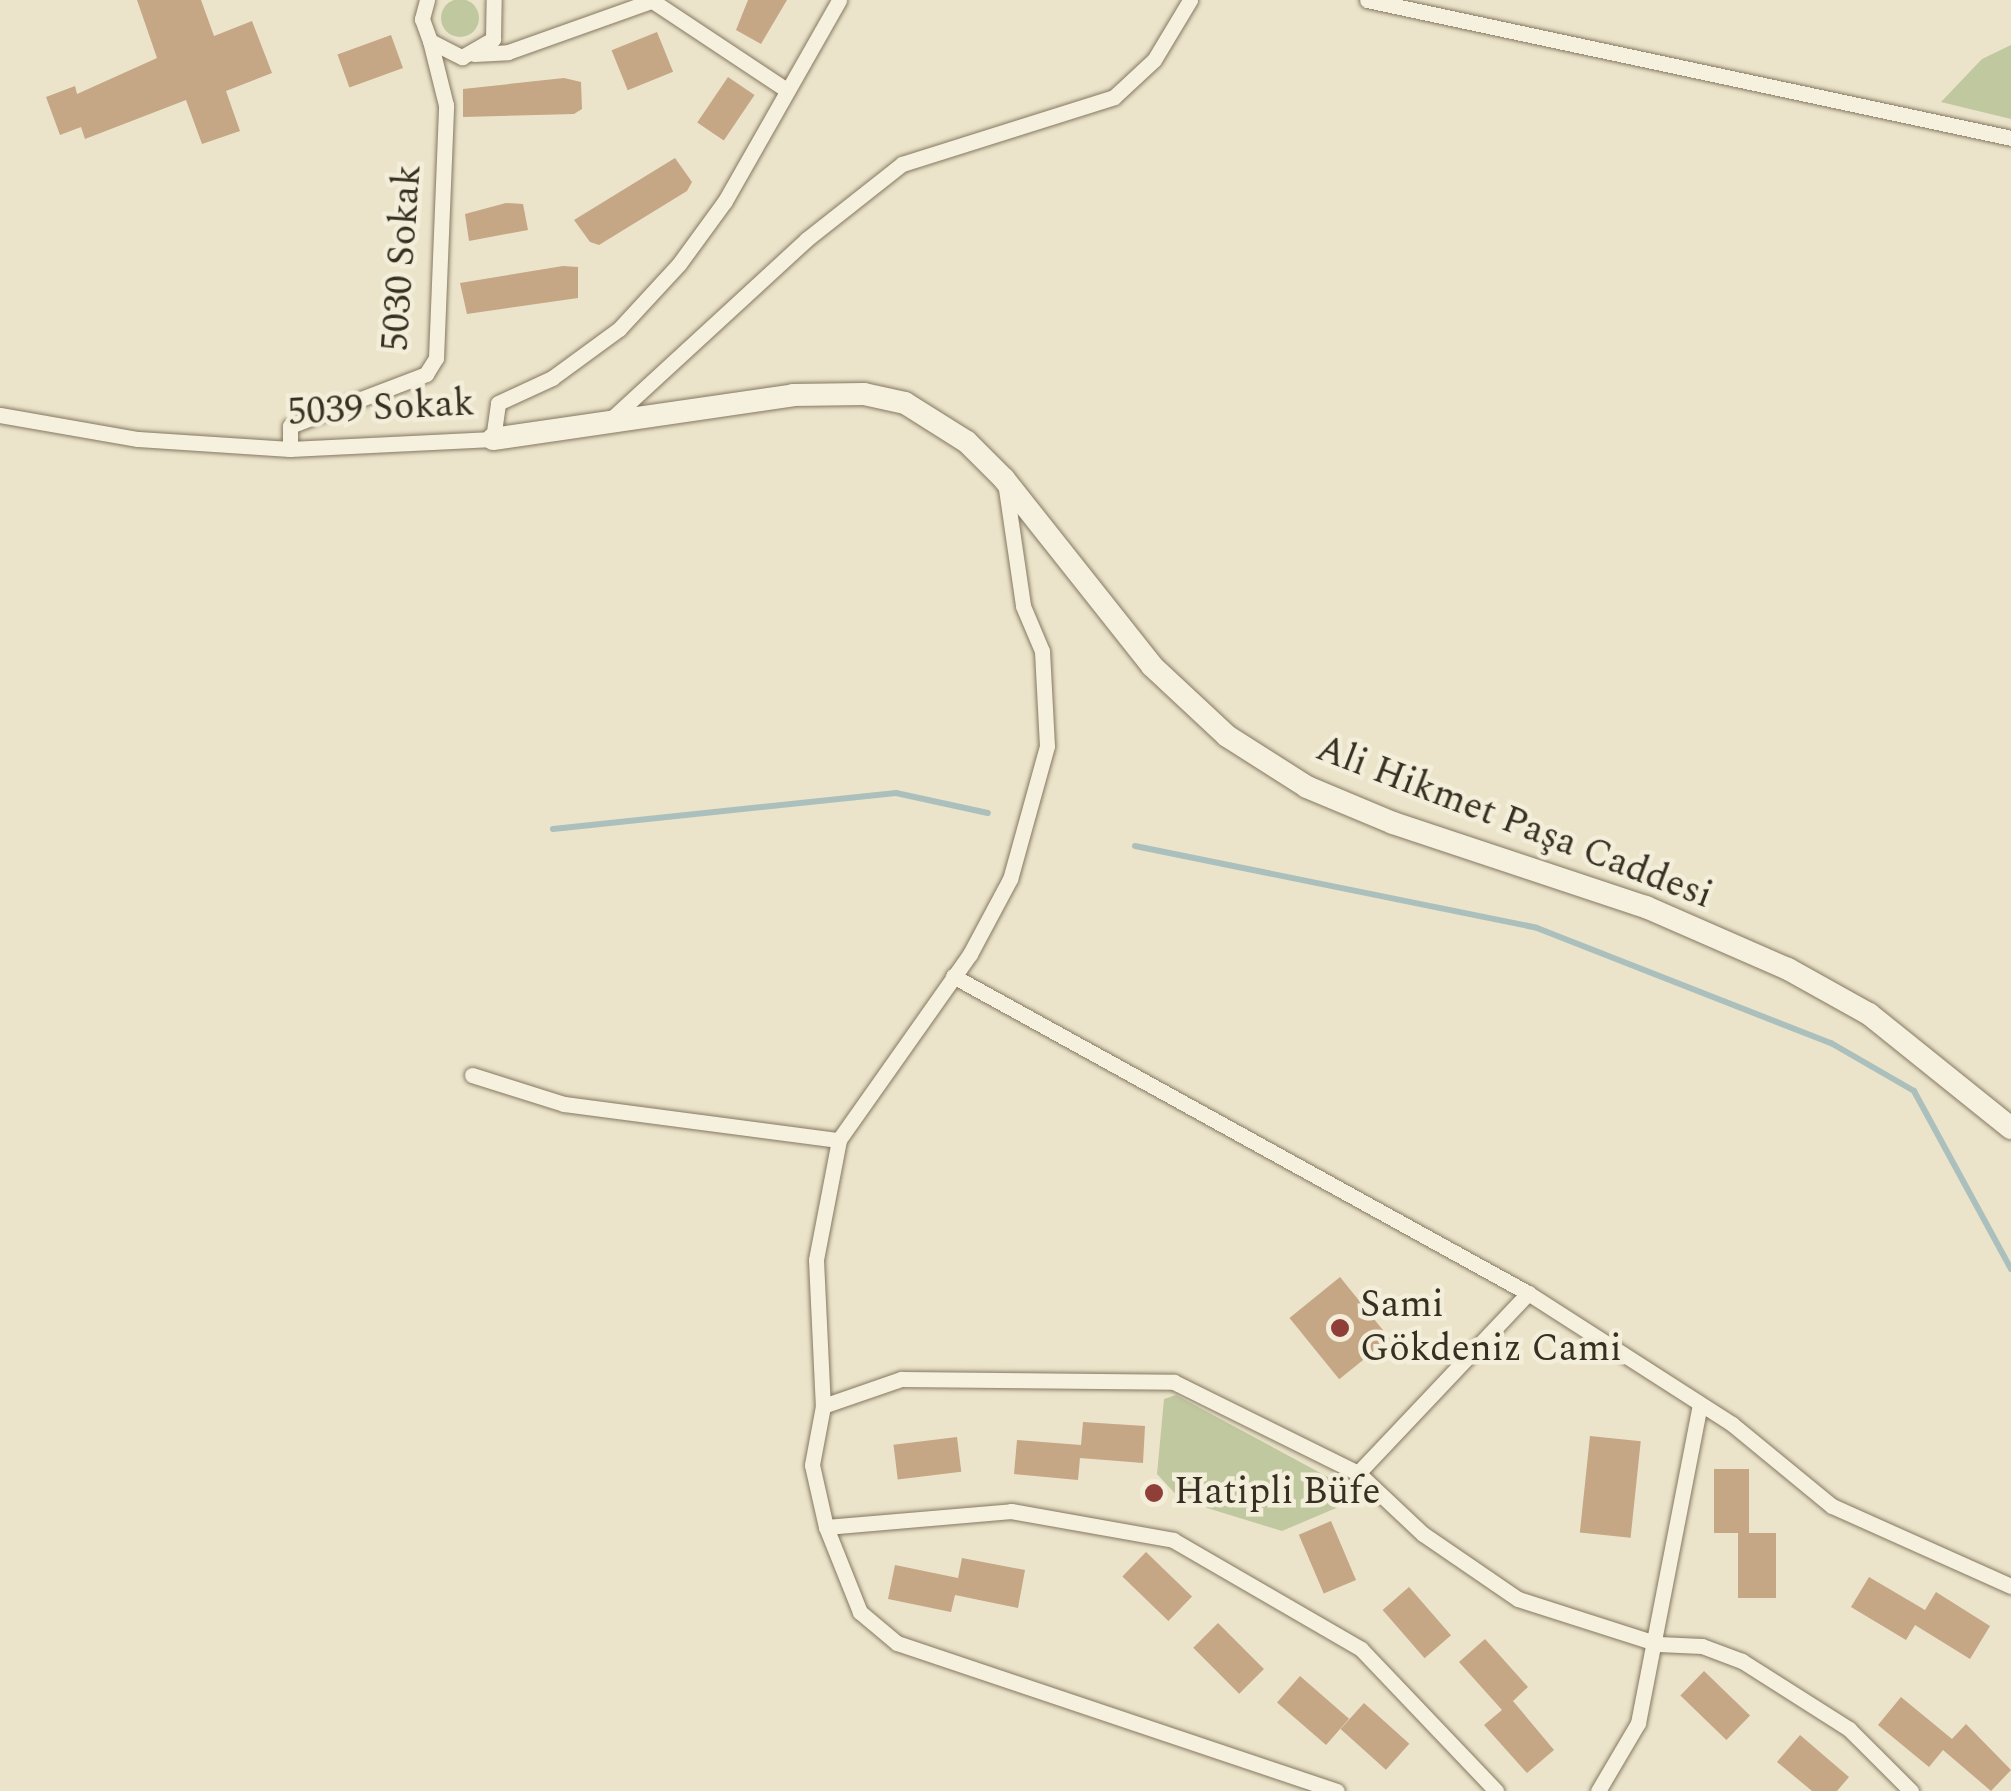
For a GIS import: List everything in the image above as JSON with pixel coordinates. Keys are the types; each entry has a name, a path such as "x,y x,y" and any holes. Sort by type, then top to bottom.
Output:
{"main road":[{"name":"Ali Hikmet Paşa Caddesi","path":"493,439 792,395 864,394 931,418 1004,480 1152,666 1228,736 1307,787 1376,816 1646,908 1788,969 1869,1014 2011,1128"}],"street":[{"path":"474,54 497,29 494,0"},
{"path":"638,0 651,1 785,89"},
{"name":"5039 Sokak","path":"0,415 138,439 290,449 493,439 498,402 552,378 619,329 678,264 725,200 839,0"},
{"path":"606,424 806,238 902,164 1114,97 1154,60 1190,0"},
{"path":"1367,0 2011,138"},
{"path":"424,2 430,42 450,55 508,52 651,1"},
{"name":"5030 Sokak","path":"290,449 290,426 426,374 436,358 446,105 430,42"},
{"path":"1004,480 1023,606 1042,652 1047,746 1010,878 953,976 839,1140 816,1260 823,1406 812,1465 826,1528 860,1612 897,1643 1337,1791"},
{"path":"953,976 1528,1294 1700,1405 1832,1506 2011,1586"},
{"path":"472,1075 564,1104 839,1140"},
{"path":"1358,1474 1528,1294"},
{"path":"823,1406 902,1379 1174,1382 1358,1474 1423,1534 1518,1599 1658,1644 1702,1646 1742,1661 1849,1729 1911,1791"},
{"path":"1598,1791 1638,1723 1658,1644 1700,1405"},
{"path":"826,1528 1010,1511 1173,1540 1360,1649 1496,1791"}],"green space":[{"path":"460,-1 473,5 479,18 473,31 460,37 447,31 441,18 447,5"},
{"path":"2011,45 2011,119 1941,102 1982,59"},
{"path":"1176,1395 1339,1483 1355,1500 1282,1531 1181,1500 1157,1474 1164,1399"}],"building":[{"path":"137,0 201,0 214,36 252,21 272,73 226,91 240,131 202,144 186,100 85,139 81,127 60,135 46,97 75,86 77,94 157,58"},
{"path":"748,0 787,0 761,44 736,30"},
{"path":"657,32 673,72 628,90 612,50"},
{"path":"391,35 403,68 349,87 337,54"},
{"path":"728,77 755,95 724,140 697,123"},
{"path":"564,78 581,82 582,109 574,114 463,117 463,89"},
{"path":"675,158 692,182 687,191 599,245 590,242 574,220"},
{"path":"506,203 523,204 528,230 469,241 465,214"},
{"path":"563,266 578,267 578,298 467,314 460,283"},
{"name":"Sami Gökdeniz Cami","path":"1340,1277 1390,1338 1339,1379 1289,1318"},
{"path":"1083,1422 1145,1426 1143,1463 1080,1458 1078,1480 1014,1474 1017,1440 1081,1445"},
{"path":"1590,1436 1641,1441 1631,1538 1580,1532"},
{"path":"957,1437 961,1472 898,1480 893,1445"},
{"path":"1714,1469 1749,1469 1749,1533 1714,1533"},
{"path":"1331,1521 1356,1580 1324,1594 1299,1535"},
{"path":"1738,1533 1776,1533 1776,1598 1738,1598"},
{"path":"1146,1552 1192,1596 1168,1621 1122,1576"},
{"path":"962,1558 1025,1570 1018,1608 955,1595 951,1612 888,1599 895,1565 958,1578"},
{"path":"1869,1577 1925,1610 1936,1592 1990,1626 1970,1659 1915,1625 1906,1640 1851,1607"},
{"path":"1409,1587 1451,1635 1425,1658 1383,1610"},
{"path":"1218,1623 1264,1669 1239,1694 1193,1648"},
{"path":"1485,1639 1528,1687 1513,1701 1554,1750 1527,1773 1484,1725 1502,1710 1459,1662"},
{"path":"1704,1671 1750,1715 1726,1740 1680,1695"},
{"path":"1300,1676 1349,1719 1326,1745 1277,1702"},
{"path":"1901,1697 1952,1739 1966,1724 2011,1770 1991,1791 1943,1750 1929,1767 1878,1725"},
{"path":"1364,1703 1409,1744 1386,1770 1341,1729"},
{"path":"1800,1735 1849,1777 1837,1791 1812,1791 1777,1762"}],"waterway":[{"path":"553,829 896,793 988,813"},
{"path":"1135,846 1537,928 1831,1043 1914,1091 2011,1269"}],"place":[{"name":"Sami Gökdeniz Cami","path":"1340,1328"},
{"name":"Hatipli Büfe","path":"1154,1493"}]}
